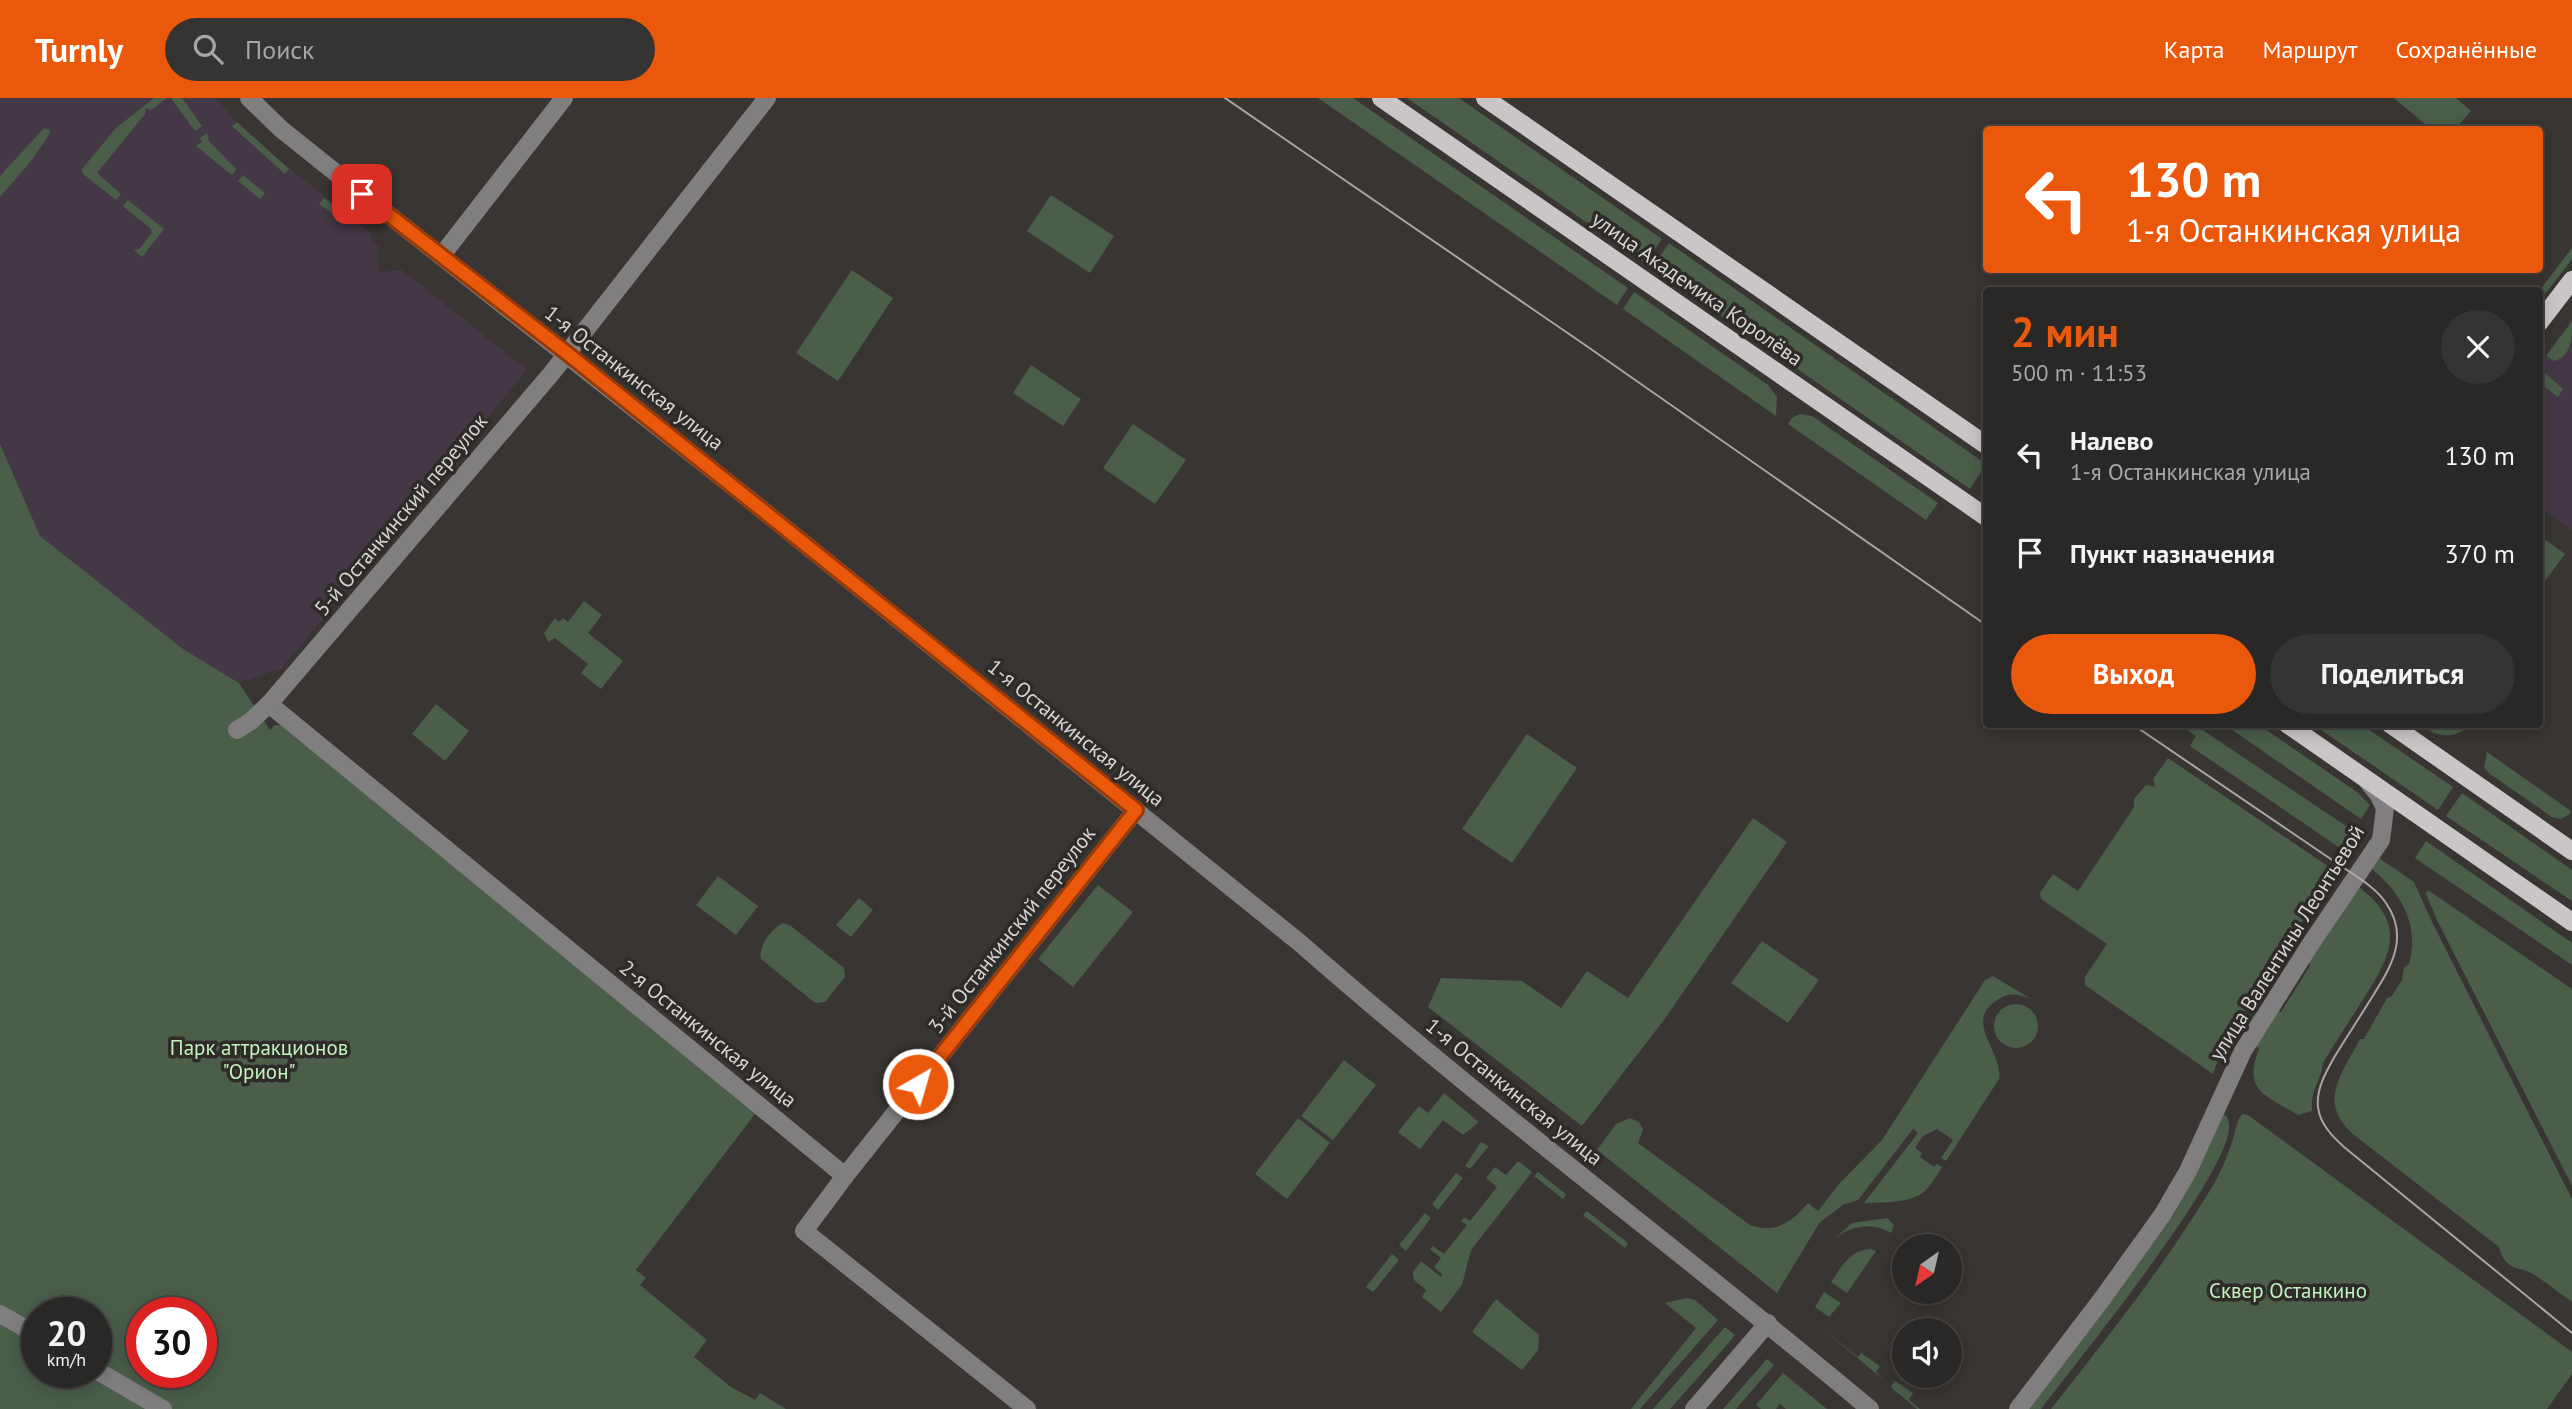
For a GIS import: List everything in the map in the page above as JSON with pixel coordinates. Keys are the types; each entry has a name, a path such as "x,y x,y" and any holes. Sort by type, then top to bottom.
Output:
{"main road":[{"name":"улица Академика Королёва","path":"1381,98 1983,515"},
{"name":"улица Академика Королёва","path":"1485,98 1983,442"},
{"path":"2543,318 2572,280"},
{"path":"2293,728 2567,917"},
{"path":"2396,728 2572,851"}],"street":[{"name":"1-я Останкинская улица","path":"249,98 281,129 568,354 1136,810 1300,943 1426,1051 1768,1323 1870,1409"},
{"path":"442,256 564,98"},
{"name":"5-й Останкинский переулок","path":"237,730 269,704 568,354 767,98"},
{"name":"2-я Останкинская улица","path":"269,704 845,1176"},
{"name":"улица Валентины Леонтьевой","path":"2018,1409 2163,1214 2188,1171 2250,1039 2381,840 2385,808 2378,794 2365,779"},
{"name":"3-й Останкинский переулок","path":"845,1176 1136,810"},
{"path":"845,1176 804,1231 1027,1409"},
{"path":"0,1314 21,1326"},
{"path":"1695,1409 1768,1323"},
{"path":"112,1379 163,1409"}],"shaded area":[{"path":"0,98 216,98 239,125 266,150 371,233 371,241 379,247 379,272 402,270 527,370 282,668 239,683 183,649 39,536 0,444"},
{"path":"2572,321 2572,531 2543,509 2543,386 2558,397 2550,379 2543,371 2543,359"}],"green space":[{"path":"154,98 167,98 151,110 146,108 145,114 97,173 121,194 116,200 82,173 82,169 116,128"},
{"path":"171,98 182,98 202,126 195,131"},
{"path":"1318,98 1353,98 1628,288 1617,305"},
{"path":"1407,98 1459,98 1662,239 1645,263"},
{"path":"2394,98 2456,98 2471,111 2458,126 2427,126"},
{"path":"237,122 289,169 285,174 232,126"},
{"path":"44,128 50,130 49,135 0,197 0,176"},
{"path":"207,133 209,141 236,169 232,175 196,146 202,142 200,138"},
{"path":"243,175 265,193 260,199 238,181"},
{"path":"1051,195 1114,236 1090,273 1027,231"},
{"path":"324,198 347,215 338,217 319,204"},
{"path":"128,200 164,229 142,257 134,250 139,249 152,233 151,229 123,206"},
{"path":"1669,243 1983,462 1983,469 1970,489 1652,268"},
{"path":"2572,248 2572,259 2543,297 2542,287"},
{"path":"852,270 893,298 838,381 796,353"},
{"path":"1634,292 1768,385 1777,397 1776,416 1623,309"},
{"path":"2572,321 2568,351 2554,361 2546,356"},
{"path":"1031,365 1081,399 1063,426 1013,393"},
{"path":"2543,371 2563,389 2558,397 2543,386"},
{"path":"1801,414 1812,416 1938,503 1926,520 1788,424 1793,417"},
{"path":"1133,424 1186,460 1155,504 1103,468"},
{"name":"Парк аттракционов \"Орион\"","path":"0,444 40,536 183,649 239,683 270,730 275,725 284,725 755,1114 636,1270 646,1278 640,1285 707,1340 694,1357 731,1387 755,1400 760,1393 786,1409 0,1409"},
{"path":"2543,538 2565,554 2543,581"},
{"path":"584,601 602,615 588,633 623,661 601,689 581,673 588,664 555,638 548,642 544,633 555,618 559,622 563,618 568,622"},
{"path":"436,704 469,731 445,761 412,734"},
{"path":"2184,728 2199,728 2361,836 2349,854 2190,746 2196,736"},
{"path":"2229,728 2263,728 2357,792 2370,805 2361,819"},
{"path":"2318,728 2366,728 2453,787 2438,810"},
{"path":"2425,728 2468,728 2449,735"},
{"path":"1527,734 1577,768 1512,863 1462,829"},
{"path":"2487,752 2571,811 2570,814 2561,819 2552,817 2490,774 2484,768"},
{"path":"2168,758 2335,871 2244,1012 2221,1051 2213,1074 2085,985 2085,977 2107,944 2041,899 2040,893 2053,874 2078,891 2134,807 2134,799 2146,785 2155,787 2153,779"},
{"path":"2462,793 2572,870 2572,901 2446,816"},
{"path":"1753,818 1787,842 1664,1020 1582,1126 1428,1007 1441,978 1522,981 1561,1008 1587,971 1628,998"},
{"path":"2426,841 2572,943 2572,965 2415,858"},
{"path":"2379,858 2414,882 2572,1199 2572,1302 2536,1276 2505,1261 2499,1247 2354,1135 2337,1112 2336,1088 2340,1077 2360,1039 2364,1039 2387,998 2391,997 2402,980 2412,950 2410,923 2406,911 2392,888 2372,869"},
{"path":"718,876 758,906 736,935 696,905"},
{"path":"1098,885 1133,912 1073,987 1038,959"},
{"path":"2359,887 2384,914 2390,940 2387,953 2374,982 2323,1063 2313,1096 2312,1111 2298,1115 2266,1096 2255,1083 2255,1063 2259,1048 2254,1046 2246,1030 2250,1019 2263,1006 2275,1007 2281,1012 2310,966 2308,955"},
{"path":"2428,890 2572,989 2572,1186 2437,920 2426,894"},
{"path":"859,898 873,910 851,937 836,925"},
{"path":"783,923 791,926 844,968 845,977 825,1002 815,1003 761,959 761,949 766,938"},
{"path":"1762,941 1819,980 1788,1023 1731,983"},
{"path":"1993,976 2031,999 2007,995 1988,1008 1984,1027 1999,1068 1999,1079 1946,1161 1941,1158 1953,1140 1937,1129 1923,1136 1915,1148 1922,1153 1920,1157 1934,1167 1937,1164 1942,1167 1934,1179 1925,1191 1912,1198 1896,1202 1864,1203 1918,1133 1913,1129 1858,1200 1843,1205 1820,1222 1777,1293 1597,1150 1616,1124 1630,1118 1639,1122 1643,1129 1638,1143 1750,1225 1776,1227 1796,1216 1808,1203 1818,1211 1839,1184 1882,1140 1985,980"},
{"path":"2016,1004 2025,1005 2032,1010 2037,1017 2037,1035 2032,1042 2025,1047 2016,1048 2007,1047 2000,1042 1995,1035 1994,1026 1995,1017 2000,1010 2007,1005"},
{"path":"1344,1060 1376,1085 1333,1140 1301,1116"},
{"path":"1444,1093 1479,1122 1463,1135 1443,1120 1420,1149 1398,1132 1419,1106 1428,1113"},
{"path":"2224,1114 2229,1123 2224,1146 2181,1222 2117,1311 2041,1409 2029,1409 2171,1219"},
{"name":"Сквер Останкино","path":"2242,1114 2248,1115 2572,1352 2572,1374 2547,1409 2051,1409 2133,1303 2191,1221 2219,1173"},
{"path":"1298,1118 1330,1143 1287,1199 1255,1174"},
{"path":"1481,1142 1489,1146 1470,1169 1465,1166"},
{"path":"1518,1161 1532,1172 1471,1250 1462,1285 1441,1312 1422,1297 1426,1290 1414,1280 1413,1272 1421,1261 1441,1277 1442,1274 1434,1267 1441,1258 1430,1249 1433,1246 1444,1254 1467,1225 1461,1221 1464,1217 1470,1221 1497,1187 1486,1178 1495,1167 1506,1175"},
{"path":"1538,1172 1566,1194 1563,1199 1534,1176"},
{"path":"1456,1173 1463,1178 1438,1210 1432,1204"},
{"path":"1587,1211 1628,1243 1625,1248 1583,1215"},
{"path":"1425,1213 1431,1218 1406,1251 1399,1245"},
{"path":"1887,1218 1894,1225 1891,1233 1869,1226 1854,1228 1834,1239 1852,1223"},
{"path":"1871,1249 1876,1251 1847,1293 1831,1282 1852,1256"},
{"path":"1392,1254 1399,1260 1373,1292 1366,1287"},
{"path":"1824,1292 1841,1303 1829,1317 1815,1307"},
{"path":"1687,1298 1695,1300 1718,1320 1640,1409 1631,1409 1696,1328 1665,1303"},
{"path":"1496,1299 1539,1335 1538,1350 1522,1370 1472,1332"},
{"path":"1725,1327 1735,1335 1726,1346 1670,1409 1653,1409"},
{"path":"1821,1327 1858,1357 1861,1353 1880,1366 1876,1372 1886,1382"},
{"path":"1767,1359 1774,1365 1736,1409 1723,1409"},
{"path":"1783,1373 1827,1409 1786,1409 1780,1404 1776,1409 1761,1409 1756,1405"},
{"path":"1906,1388 1913,1393 1909,1400 1920,1409 1917,1409 1893,1389"}],"tram line":[{"path":"1225,98 1983,623"},
{"path":"2138,728 2361,880 2386,903 2397,929 2394,954 2384,978 2325,1074 2318,1100 2321,1119 2344,1147 2572,1333"}],"route":[{"path":"362,194 568,354 1136,810 918,1084"}]}
